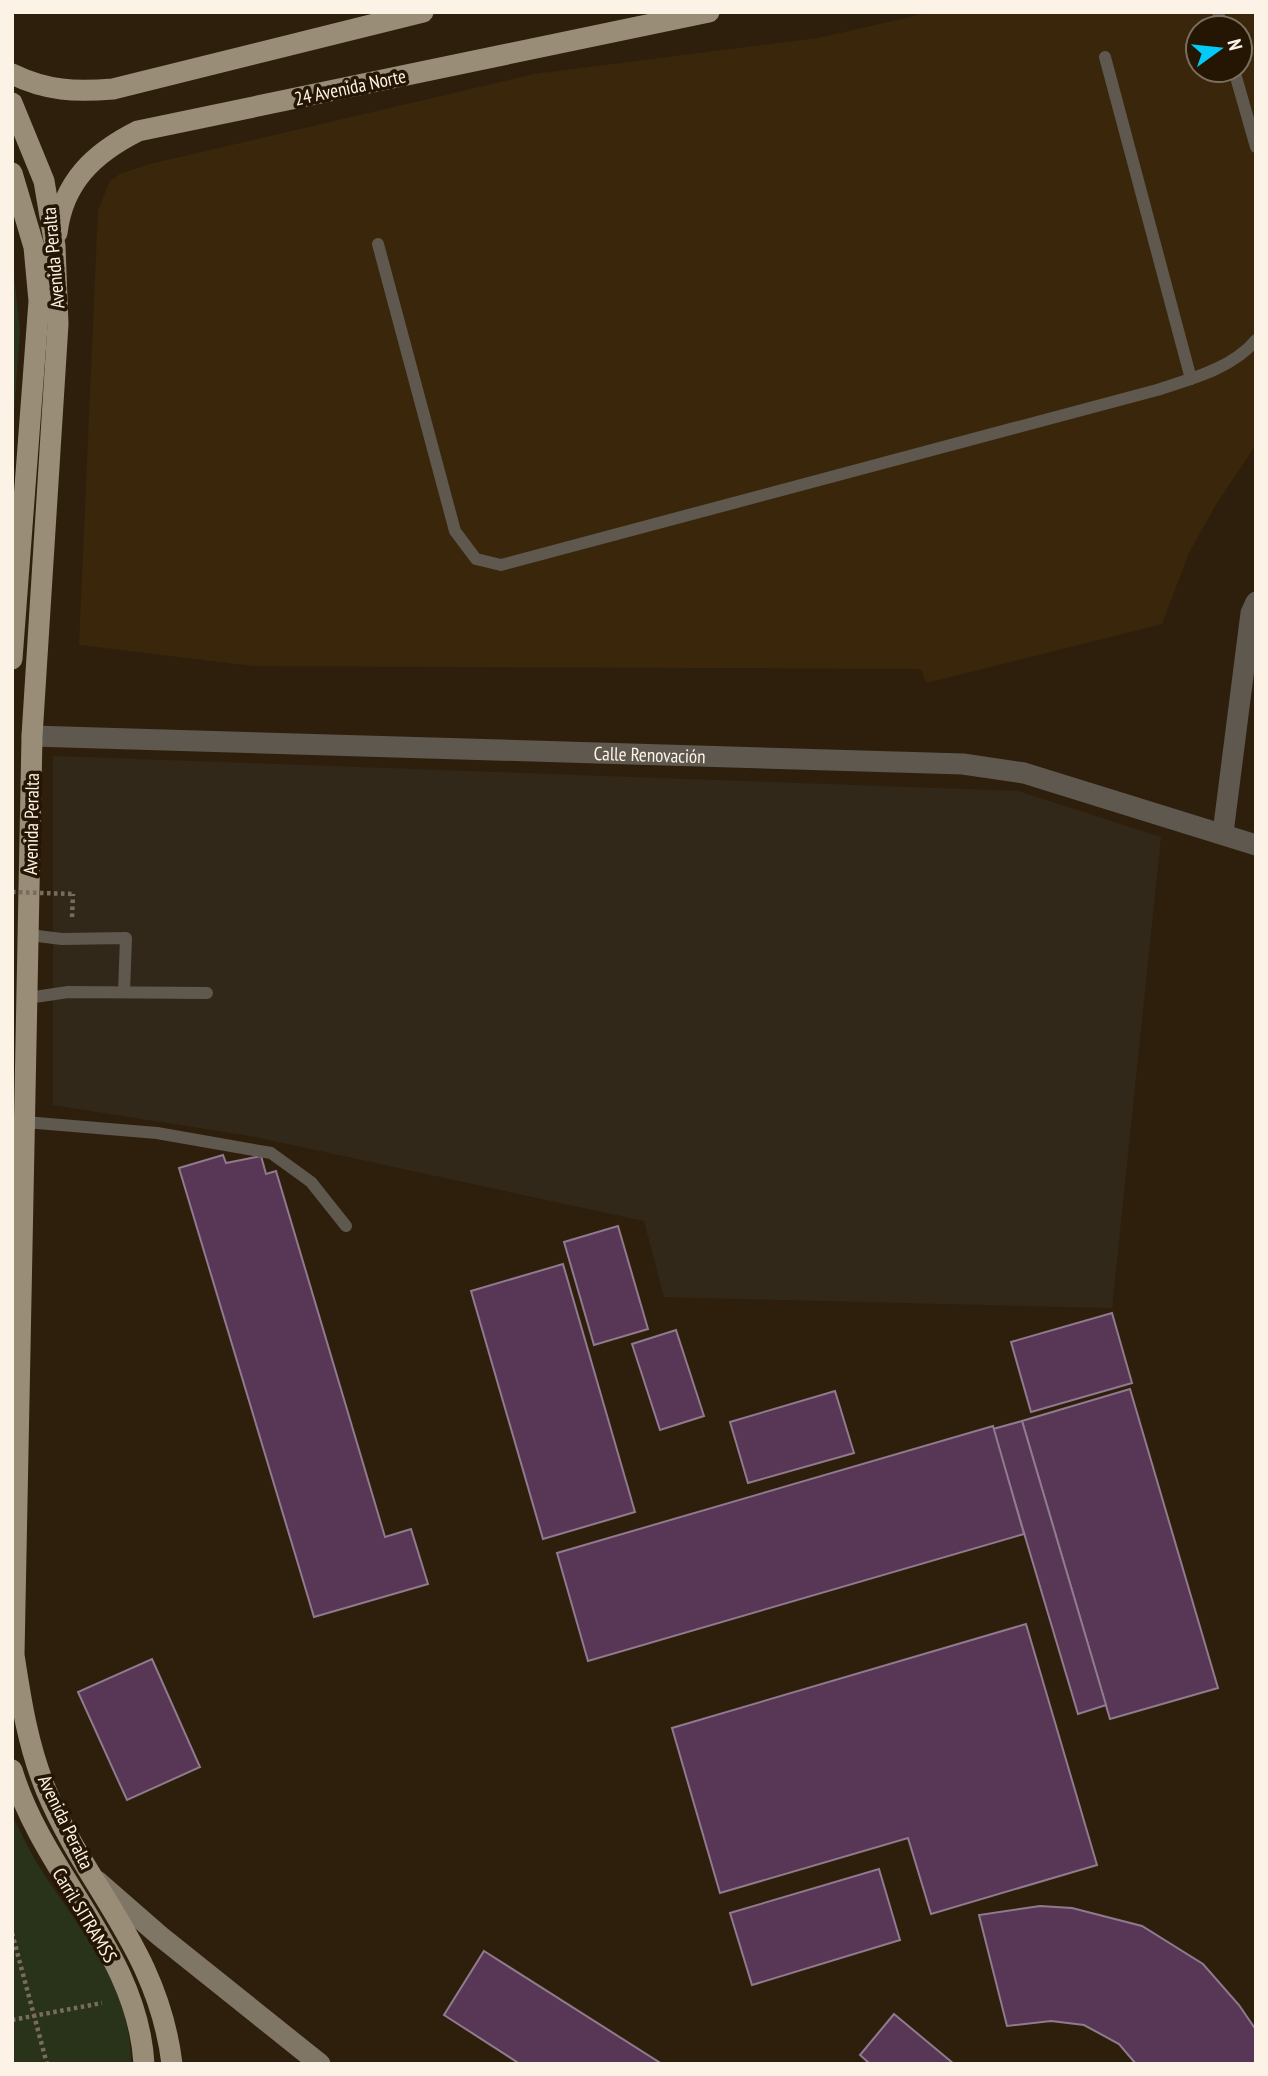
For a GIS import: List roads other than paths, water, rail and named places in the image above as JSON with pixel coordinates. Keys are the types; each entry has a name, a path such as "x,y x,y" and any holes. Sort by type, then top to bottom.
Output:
{"main road":[{"path":"12,74 52,89 72,92 113,89 423,12"},
{"name":"24 Avenida Norte","path":"55,246 59,218 69,188 87,164 111,145 138,131 709,12"},
{"name":"Avenida Peralta","path":"12,103 38,161 55,246 58,324 32,736 15,1655 24,1721 46,1790 151,1978 168,2033 172,2064"},
{"path":"12,173 34,247 39,301 12,659"},
{"name":"Carril SITRAMSS","path":"12,1770 57,1869 87,1914 125,1986 138,2019 144,2064"}],"street":[{"path":"1223,833 1251,613 1256,603"},
{"name":"Calle Renovación","path":"32,736 962,764 1024,773 1256,845"},
{"path":"93,1877 160,1936 320,2064"}],"lane":[{"path":"1105,57 1191,379"},
{"path":"1238,84 1256,147"},
{"path":"378,244 455,531 476,559 501,565 1191,379 1244,354 1256,340"},
{"path":"29,935 62,939 127,938 124,992"},
{"path":"28,998 68,992 207,993"},
{"path":"25,1122 157,1133 271,1153 311,1182 346,1226"}]}
